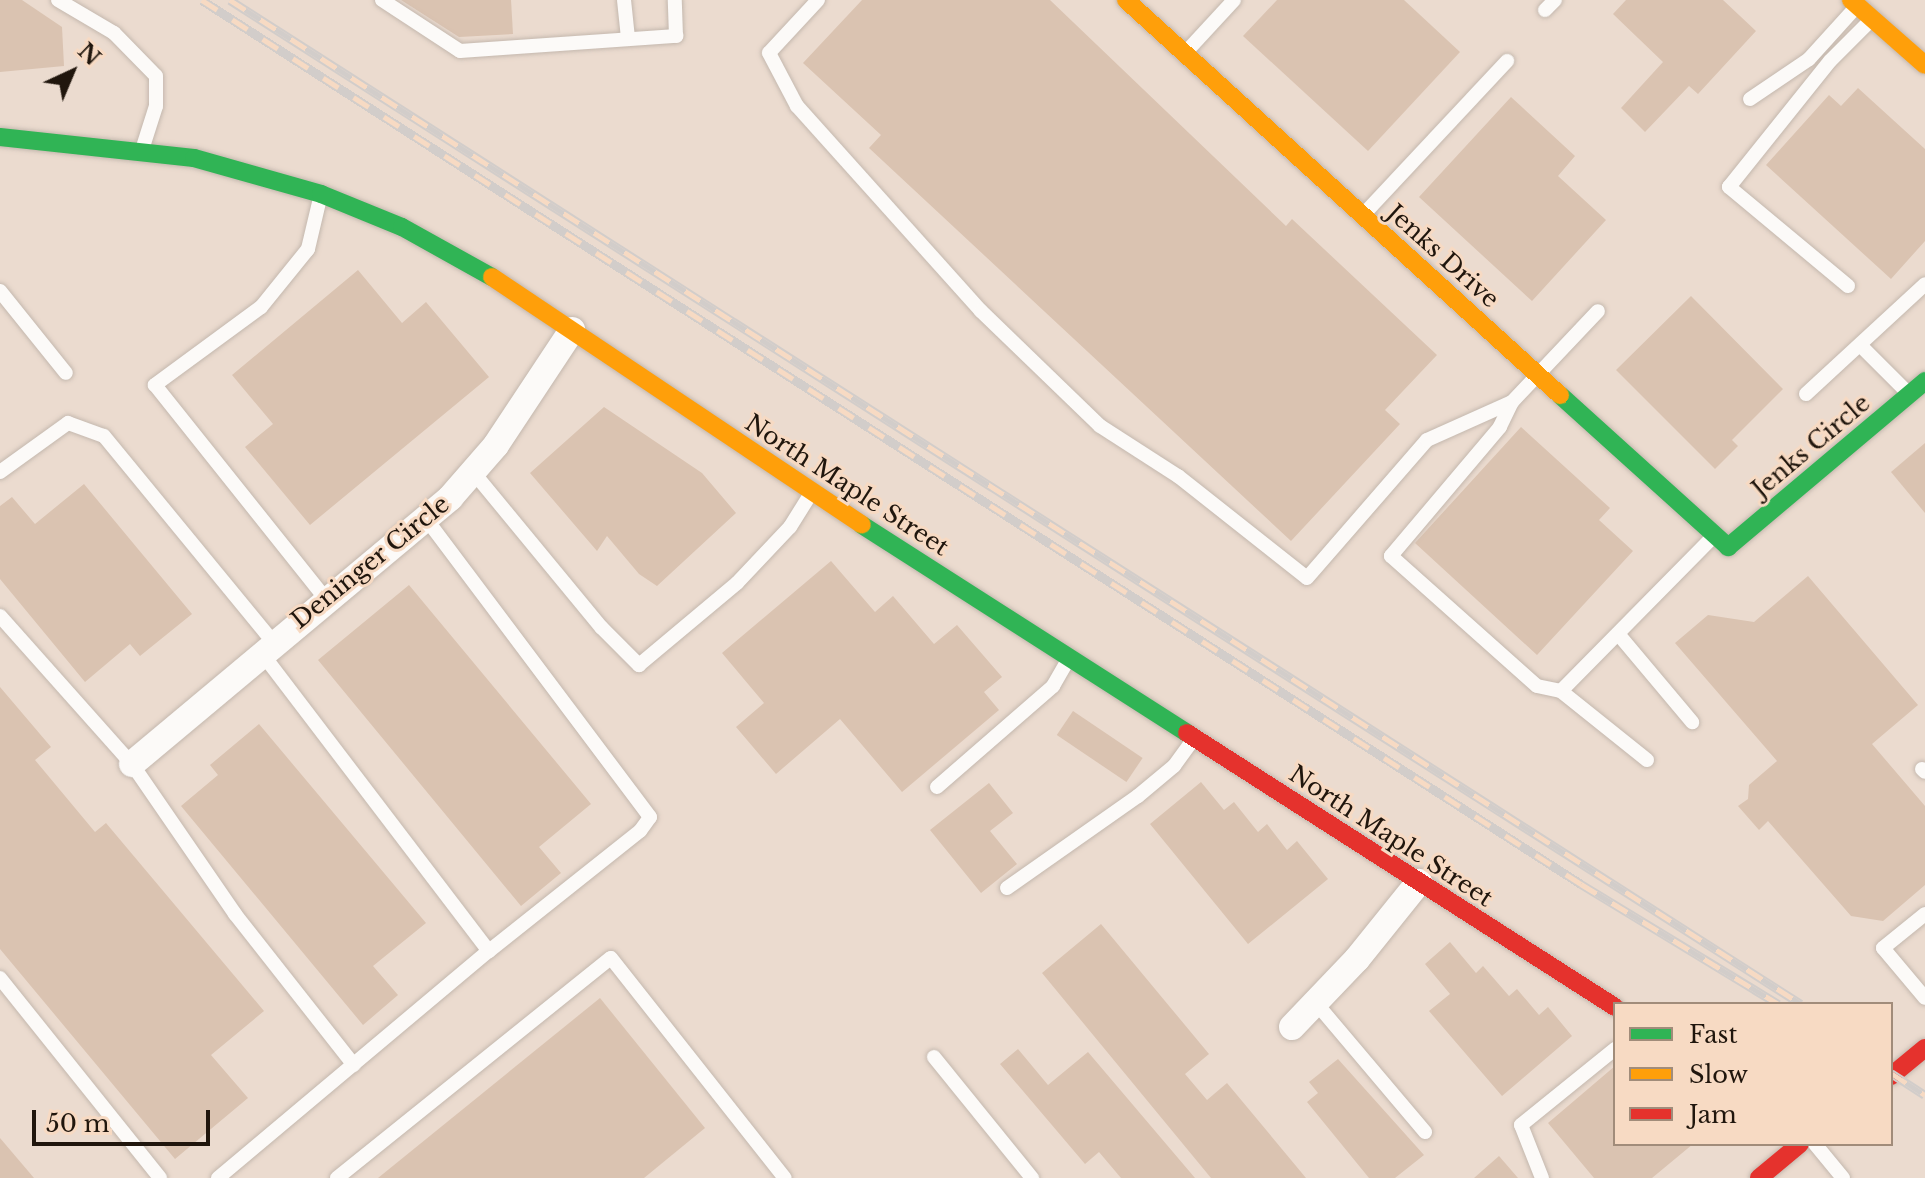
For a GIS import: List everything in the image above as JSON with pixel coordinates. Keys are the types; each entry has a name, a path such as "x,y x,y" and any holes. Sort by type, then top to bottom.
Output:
{"main road":[{"name":"Jenks Drive","path":"1126,0 1721,541"},
{"path":"1854,3 1925,65"},
{"name":"North Maple Street","path":"0,137 194,158 321,194 402,227 496,279 811,493 1613,1006"},
{"name":"Jenks Circle","path":"1721,541 1925,381"},
{"path":"1893,1074 1925,1048"},
{"path":"1759,1178 1797,1146"}],"street":[{"name":"Deninger Circle","path":"132,764 474,473 572,330"},
{"path":"1292,1027 1419,882"}],"lane":[{"path":"58,0 125,42 156,76 156,106 142,150"},
{"path":"382,0 460,51 676,36 675,0"},
{"path":"624,0 628,39"},
{"path":"818,0 769,53 797,106 981,311 1100,426 1178,476 1307,578 1427,440 1512,402 1598,311"},
{"path":"1185,53 1234,0"},
{"path":"1750,99 1809,59 1854,3"},
{"path":"1848,286 1729,187 1830,61 1872,19"},
{"path":"1363,215 1507,61"},
{"path":"321,194 308,249 261,307 155,385 325,598"},
{"path":"1806,394 1925,284"},
{"path":"0,291 66,373"},
{"path":"1860,345 1910,394"},
{"path":"1512,402 1500,427 1391,556 1537,686 1561,691 1647,760"},
{"path":"0,472 68,423 104,436 267,647 489,951"},
{"path":"474,473 639,665 737,583 790,527 811,493"},
{"path":"218,1178 489,951 640,831 650,817 425,517"},
{"path":"1561,691 1721,541"},
{"path":"0,616 132,764 235,914 354,1065"},
{"path":"1619,635 1692,722"},
{"path":"937,787 1053,686 1069,657"},
{"path":"1007,888 1138,796 1174,766 1194,738"},
{"path":"1925,914 1883,948 1925,998"},
{"path":"337,1178 611,958 785,1178"},
{"path":"0,978 160,1178"},
{"path":"1316,1003 1425,1132"},
{"path":"1542,1178 1521,1125 1613,1051"},
{"path":"934,1057 1032,1178"},
{"path":"1817,1146 1843,1178"}],"building":[{"path":"0,0 22,0 62,27 64,66 0,72"},
{"path":"401,0 511,0 513,34 459,37"},
{"path":"862,0 1050,0 1286,226 1292,219 1437,355 1385,410 1400,424 1291,541 869,148 881,135 803,63"},
{"path":"1277,0 1404,0 1460,52 1368,151 1243,36"},
{"path":"1626,0 1723,0 1756,31 1698,94 1689,86 1645,132 1621,108 1663,62 1613,14"},
{"path":"1858,88 1925,149 1925,241 1891,279 1766,165 1829,95 1841,106"},
{"path":"1511,97 1575,156 1558,176 1606,220 1532,301 1419,197"},
{"path":"358,270 402,323 426,302 489,377 310,525 245,447 273,424 232,375"},
{"path":"1691,296 1783,389 1732,440 1738,446 1715,469 1616,370"},
{"path":"604,407 702,473 736,513 657,586 639,574 607,536 597,551 530,473"},
{"path":"1521,427 1610,508 1599,520 1633,551 1537,655 1415,543"},
{"path":"1925,443 1925,513 1891,472"},
{"path":"84,484 192,614 140,656 130,644 85,682 0,579 0,506 12,497 35,524"},
{"path":"831,561 875,612 893,596 934,644 957,625 1002,677 984,692 999,710 902,792 840,719 776,774 736,727 764,703 722,653"},
{"path":"1808,576 1918,705 1872,744 1925,806 1925,885 1883,921 1851,916 1768,821 1759,830 1738,806 1748,799 1749,785 1777,761 1675,643 1708,615 1754,622"},
{"path":"409,585 591,804 539,847 561,873 521,906 318,660"},
{"path":"0,687 51,747 35,760 95,832 106,823 264,1011 211,1055 248,1098 175,1159 0,949"},
{"path":"1073,711 1143,758 1126,782 1057,735"},
{"path":"259,724 426,923 373,966 398,995 363,1025 181,806 218,775 210,765"},
{"path":"1201,782 1224,810 1234,802 1258,832 1267,824 1287,850 1297,841 1328,879 1248,944 1150,824"},
{"path":"989,783 1013,813 990,831 1017,864 981,893 930,830"},
{"path":"1101,924 1209,1054 1185,1074 1207,1100 1227,1083 1306,1178 1211,1178 1042,973"},
{"path":"1450,942 1476,973 1483,966 1509,996 1517,989 1539,1015 1548,1007 1572,1036 1502,1096 1429,1011 1450,994 1425,964"},
{"path":"600,998 705,1128 644,1178 378,1178"},
{"path":"1018,1049 1048,1085 1088,1052 1195,1178 1121,1178 1099,1152 1085,1164 1000,1064"},
{"path":"1338,1059 1424,1155 1395,1178 1369,1178 1307,1102 1318,1093 1309,1082"},
{"path":"1613,1068 1613,1146 1691,1146 1652,1178 1594,1178 1548,1123"},
{"path":"0,1138 34,1178 0,1178"},
{"path":"1499,1156 1518,1178 1474,1178"}],"railway":[{"path":"202,0 1581,884 1775,1002"},
{"path":"230,0 1798,1002"},
{"path":"1893,1074 1925,1095"}],"traffic: fast":[{"path":"0,137 194,158 321,194 402,227 492,277"},
{"path":"1560,395 1728,547 1925,381"},
{"path":"862,525 1187,733"}],"traffic: slow":[{"path":"1126,0 1560,395"},
{"path":"1851,0 1925,65"},
{"path":"492,277 862,525"}],"traffic: jam":[{"path":"1187,733 1613,1006"},
{"path":"1893,1074 1925,1048"},
{"path":"1759,1178 1798,1146"}]}
